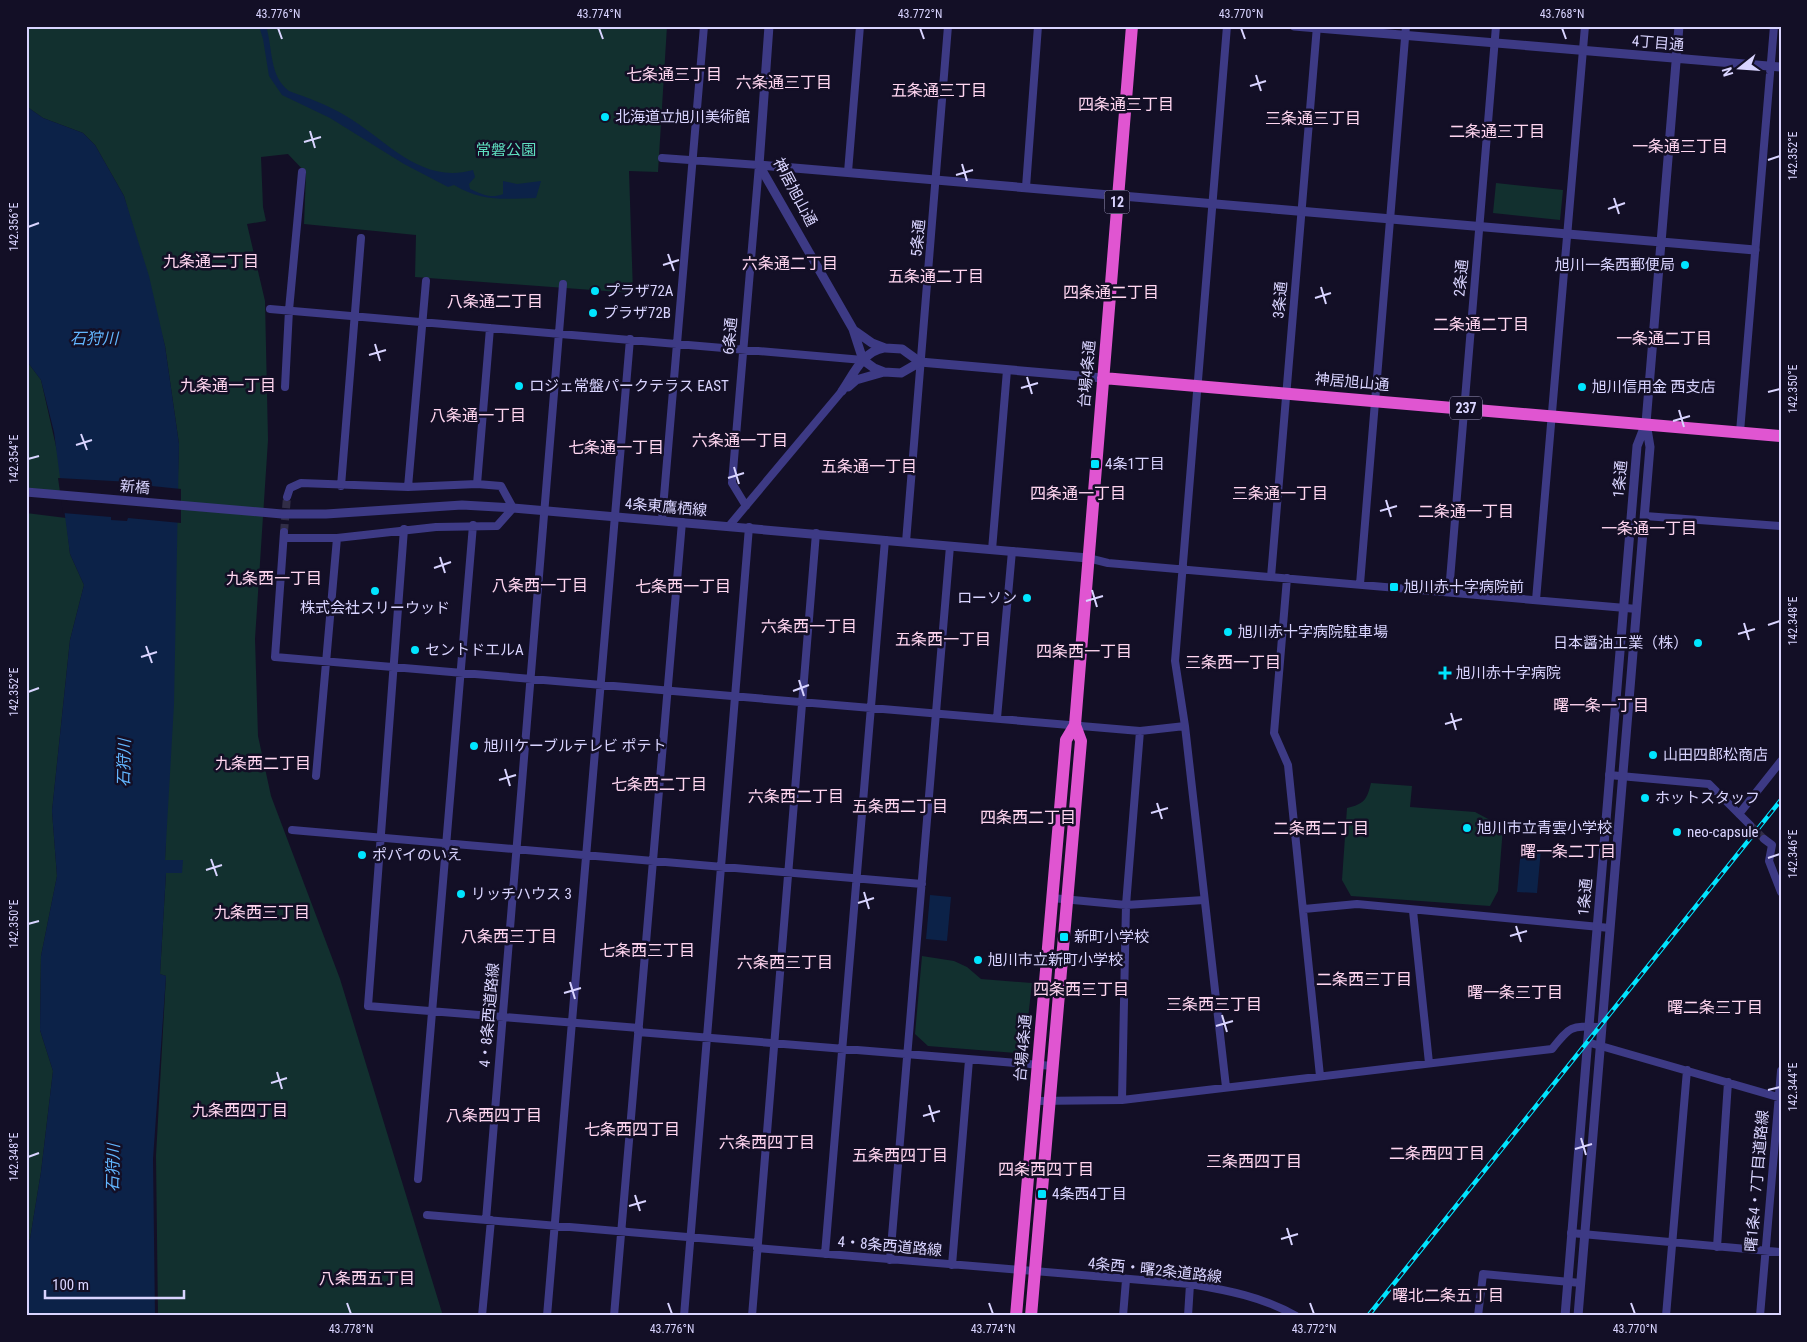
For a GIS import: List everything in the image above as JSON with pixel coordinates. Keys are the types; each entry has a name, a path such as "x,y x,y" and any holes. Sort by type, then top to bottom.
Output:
{"highway":[{"name":"台場4条通","path":"1031,1316 1081,741 1075,725 1132,26"},
{"name":"神居旭山通","path":"1103,378 1286,392 1781,436"},
{"name":"台場4条通","path":"1016,1316 1066,740 1075,725"}],"street":[{"path":"662,520 704,26"},
{"name":"神居旭山通","path":"769,26 759,165 853,329 864,360"},
{"path":"848,172 860,26"},
{"name":"5条通","path":"906,542 937,180 948,26"},
{"path":"1026,188 1038,26"},
{"path":"1226,1087 1185,726 1175,660 1227,26"},
{"name":"4丁目通","path":"1294,26 1405,31 1495,43 1781,67"},
{"name":"2条通","path":"1449,592 1496,26"},
{"path":"1536,600 1584,26"},
{"name":"1条通","path":"1578,1316 1645,516 1650,447 1646,423 1679,26"},
{"path":"1740,432 1774,26"},
{"name":"3条通","path":"1271,576 1317,27"},
{"path":"1360,584 1405,31"},
{"path":"662,158 848,172 1755,250"},
{"name":"6条通","path":"746,506 732,483 759,165"},
{"path":"285,387 289,310 302,172"},
{"path":"341,486 360,238"},
{"path":"408,487 426,281"},
{"name":"4・8条西道路線","path":"563,284 488,1220 621,1231 825,1254 1036,1273"},
{"path":"270,309 864,360 874,368 884,372 901,373 920,362"},
{"path":"477,484 490,328"},
{"name":"神居旭山通","path":"853,329 859,336 885,348 902,349 920,362 1103,378"},
{"path":"547,1316 630,339"},
{"path":"729,526 842,391 864,360 874,349 885,348"},
{"path":"992,550 1007,370"},
{"path":"842,391 856,380 884,372"},
{"name":"1条通","path":"1565,1316 1637,446 1646,423"},
{"path":"287,497 290,488 301,483 341,486 408,487 477,484 501,486 514,508 497,526 404,530 337,538 284,535 275,657 1140,730 1185,726"},
{"name":"新橋","path":"26,492 242,510"},
{"name":"4条東鷹栖線","path":"242,510 318,514 462,505 749,527 1088,558"},
{"path":"1645,516 1781,526"},
{"path":"614,1316 682,522"},
{"path":"418,1179 473,526"},
{"path":"684,1316 749,527"},
{"path":"404,530 368,1006 572,1023 841,1050 1053,1066"},
{"path":"752,1316 816,534"},
{"path":"316,776 337,538"},
{"path":"825,1254 886,540"},
{"path":"890,1260 950,546"},
{"path":"997,718 1012,551"},
{"path":"1088,558 1108,563 1182,570 1636,608"},
{"path":"1287,578 1274,733 1288,765 1320,1076"},
{"path":"1122,1100 1126,905 1140,730"},
{"path":"1739,814 1781,761"},
{"path":"1609,775 1710,784 1750,825"},
{"path":"292,830 922,884"},
{"path":"1764,839 1772,845 1769,861 1781,892"},
{"path":"1052,898 1126,905 1204,900"},
{"path":"1304,910 1357,904 1413,911 1610,928"},
{"path":"1413,911 1429,1063"},
{"path":"1035,1100 1050,1102 1122,1100 1552,1049 1566,1030 1576,1026 1602,1027"},
{"name":"曙1条4・7丁目道路線","path":"1587,1042 1780,1098 1760,1316"},
{"path":"952,1265 969,1060"},
{"path":"1666,1316 1687,1070"},
{"path":"1780,1098 1781,1071"},
{"path":"1717,1247 1728,1082"},
{"path":"427,1215 488,1220 482,1316"},
{"path":"1572,1233 1781,1252"},
{"name":"4条西・曙2条道路線","path":"1036,1273 1190,1284 1240,1294 1282,1307 1296,1316"},
{"path":"1478,1316 1483,1274 1581,1283"},
{"path":"1123,1316 1126,1280"},
{"path":"1188,1316 1190,1284"}],"green space":[{"name":"常磐公園","path":"26,26 667,26 658,172 629,171 633,293 415,277 416,235 304,224 306,173 288,154 261,157 263,207 266,221 247,224 265,301 268,440 255,639 258,736 271,796 340,979 443,1316 158,1316 156,1156 166,976 160,974 166,872 182,873 182,860 165,860 179,444 165,346 124,196 95,145 83,133 43,118 26,106"},
{"path":"1496,183 1563,190 1560,220 1493,213"},
{"path":"26,360 41,380 67,495 26,492"},
{"path":"26,513 66,518 70,554 84,585 70,640 52,811 57,876 41,956 40,1030 53,1071 41,1172 30,1239 26,1245"},
{"path":"1371,783 1412,786 1410,807 1475,812 1503,827 1498,891 1490,906 1351,896 1342,880 1347,808 1357,805 1364,800"},
{"path":"922,956 954,961 967,967 981,979 1032,983 1025,1045 1016,1053 928,1046 915,1034"}],"water":[{"path":"259,26 266,26 275,70 278,78 289,91 339,112 420,166 436,171 454,173 473,170 475,177 469,184 470,189 474,191 494,196 503,194 503,181 517,184 541,181 536,198 484,197 454,185 448,187 404,164 330,118 282,95 269,76"},
{"name":"石狩川","path":"26,106 43,118 83,133 95,145 124,196 149,276 165,346 179,444 174,704 165,860 183,860 182,873 166,873 160,974 166,976 153,1159 155,1316 26,1316 26,1245 30,1239 41,1172 53,1071 40,1030 41,956 57,876 52,811 70,640 84,585 70,554 54,432 41,380 26,360"},
{"path":"1521,848 1541,849 1537,893 1517,892"},
{"path":"930,895 951,897 947,941 926,939"}],"pier":[{"path":"58,478 131,482 132,484 181,489 181,523 128,518 127,521 111,520 111,517 63,513"}],"tunnel":[{"path":"284,532 287,497"},
{"path":"1750,825 1764,839"}],"railway":[{"path":"1368,1316 1781,800"}],"place":[{"name":"北海道立旭川美術館","path":"605,117"},
{"name":"旭川一条西郵便局","path":"1685,265"},
{"name":"プラザ72A","path":"595,291"},
{"name":"プラザ72B","path":"593,313"},
{"name":"ロジェ常盤パークテラス EAST","path":"519,386"},
{"name":"旭川信用金 西支店","path":"1582,387"},
{"name":"4条1丁目","path":"1095,464"},
{"name":"旭川赤十字病院前","path":"1394,587"},
{"name":"株式会社スリーウッド","path":"375,591"},
{"name":"ローソン","path":"1027,598"},
{"name":"旭川赤十字病院駐車場","path":"1228,632"},
{"name":"日本醤油工業（株）","path":"1698,643"},
{"name":"セントドエルA","path":"415,650"},
{"name":"旭川赤十字病院","path":"1445,673"},
{"name":"旭川ケーブルテレビ ポテト","path":"474,746"},
{"name":"山田四郎松商店","path":"1653,755"},
{"name":"ホットスタッフ","path":"1645,798"},
{"name":"旭川市立青雲小学校","path":"1467,828"},
{"name":"neo‐capsule","path":"1677,832"},
{"name":"ポパイのいえ","path":"362,855"},
{"name":"リッチハウス 3","path":"461,894"},
{"name":"新町小学校","path":"1064,937"},
{"name":"旭川市立新町小学校","path":"978,960"},
{"name":"4条西4丁目","path":"1042,1194"}],"district":[{"name":"七条通三丁目","path":"674,74"},
{"name":"六条通三丁目","path":"784,82"},
{"name":"五条通三丁目","path":"939,90"},
{"name":"四条通三丁目","path":"1126,104"},
{"name":"三条通三丁目","path":"1313,118"},
{"name":"二条通三丁目","path":"1497,131"},
{"name":"一条通三丁目","path":"1680,146"},
{"name":"九条通二丁目","path":"211,261"},
{"name":"六条通二丁目","path":"790,263"},
{"name":"五条通二丁目","path":"936,276"},
{"name":"四条通二丁目","path":"1111,292"},
{"name":"八条通二丁目","path":"495,301"},
{"name":"二条通二丁目","path":"1481,324"},
{"name":"一条通二丁目","path":"1664,338"},
{"name":"九条通一丁目","path":"228,385"},
{"name":"八条通一丁目","path":"478,415"},
{"name":"六条通一丁目","path":"740,440"},
{"name":"七条通一丁目","path":"616,447"},
{"name":"五条通一丁目","path":"869,466"},
{"name":"四条通一丁目","path":"1078,493"},
{"name":"三条通一丁目","path":"1280,493"},
{"name":"二条通一丁目","path":"1466,511"},
{"name":"一条通一丁目","path":"1649,528"},
{"name":"九条西一丁目","path":"274,578"},
{"name":"八条西一丁目","path":"540,585"},
{"name":"七条西一丁目","path":"683,586"},
{"name":"六条西一丁目","path":"809,626"},
{"name":"五条西一丁目","path":"943,639"},
{"name":"四条西一丁目","path":"1084,651"},
{"name":"三条西一丁目","path":"1233,662"},
{"name":"曙一条一丁目","path":"1601,705"},
{"name":"九条西二丁目","path":"263,763"},
{"name":"七条西二丁目","path":"659,784"},
{"name":"六条西二丁目","path":"796,796"},
{"name":"五条西二丁目","path":"900,806"},
{"name":"四条西二丁目","path":"1028,817"},
{"name":"二条西二丁目","path":"1321,828"},
{"name":"曙一条二丁目","path":"1568,851"},
{"name":"九条西三丁目","path":"262,912"},
{"name":"八条西三丁目","path":"509,936"},
{"name":"七条西三丁目","path":"647,950"},
{"name":"六条西三丁目","path":"785,962"},
{"name":"二条西三丁目","path":"1364,979"},
{"name":"四条西三丁目","path":"1081,989"},
{"name":"曙一条三丁目","path":"1515,992"},
{"name":"三条西三丁目","path":"1214,1004"},
{"name":"曙二条三丁目","path":"1715,1007"},
{"name":"九条西四丁目","path":"240,1110"},
{"name":"八条西四丁目","path":"494,1115"},
{"name":"七条西四丁目","path":"632,1129"},
{"name":"六条西四丁目","path":"767,1142"},
{"name":"二条西四丁目","path":"1437,1153"},
{"name":"五条西四丁目","path":"900,1155"},
{"name":"三条西四丁目","path":"1254,1161"},
{"name":"四条西四丁目","path":"1046,1169"},
{"name":"八条西五丁目","path":"367,1278"},
{"name":"曙北二条五丁目","path":"1448,1295"}]}
